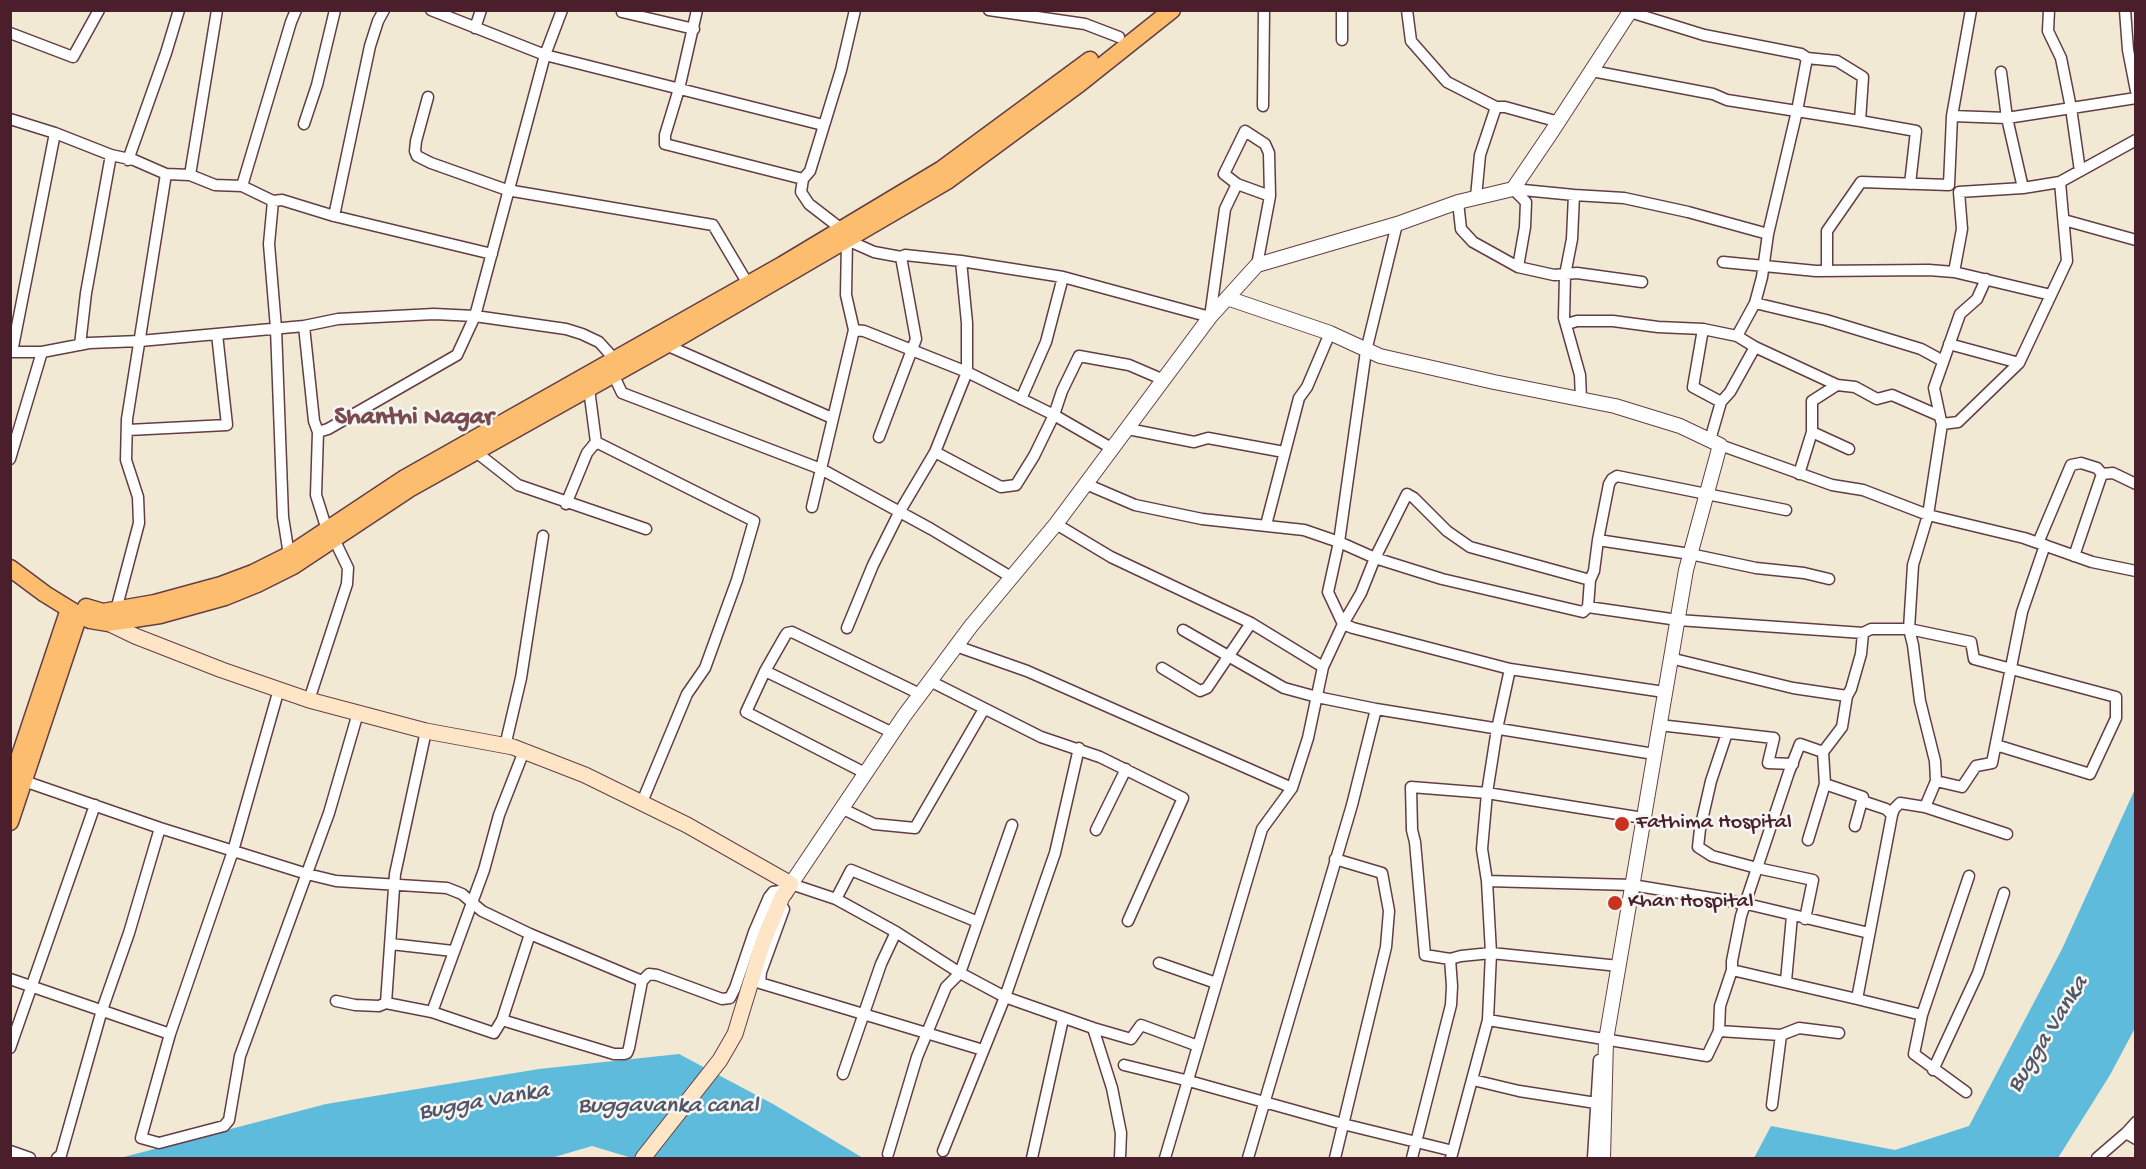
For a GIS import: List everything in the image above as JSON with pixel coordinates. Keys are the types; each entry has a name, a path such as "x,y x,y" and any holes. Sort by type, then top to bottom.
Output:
{"main road":[{"path":"112,616 160,615 225,597 293,566 330,534 405,478 666,345 845,234 942,169 1075,72 1154,10"},
{"path":"10,568 74,612 90,620 112,616 221,585 253,573 330,534 588,388 748,284 946,181 1079,84 1172,10"},
{"path":"10,568 89,608 112,616 146,641 279,690 426,730 524,751 585,775 687,825 789,887 782,897 763,942 735,1034 720,1060 643,1158"},
{"path":"10,822 17,783 74,612"}],"street":[{"path":"10,33 73,57 99,10"},
{"path":"128,160 179,10"},
{"path":"190,175 217,10"},
{"path":"243,186 296,10"},
{"path":"304,124 317,85 335,10"},
{"path":"334,216 370,46 384,10"},
{"path":"431,10 545,55 823,125"},
{"path":"475,28 481,10"},
{"path":"318,432 328,429 457,356 475,316 545,55 562,10"},
{"path":"697,10 679,89 665,135 665,144 803,179"},
{"path":"855,10 841,70 810,171 803,179 801,192 809,204 845,234 874,252 901,257 905,255 962,261 1063,277 1210,317"},
{"path":"989,10 1085,24 1119,37"},
{"path":"1263,106 1264,10"},
{"path":"1342,10 1342,40"},
{"path":"1407,10 1411,41 1447,82 1496,107 1505,107 1559,122"},
{"path":"1949,185 1952,116 1971,10"},
{"path":"2049,10 2049,31 2061,58 2080,171"},
{"path":"2125,10 2128,50 2136,91"},
{"path":"1513,189 1631,11 1704,35 1807,57 1837,61 1863,77 1860,121"},
{"path":"622,12 694,29"},
{"path":"1737,336 1755,303 1762,277 1768,234 1797,111 1807,57"},
{"path":"1592,70 1713,94 1727,100 1916,131 1910,184"},
{"path":"2001,72 2007,118 2023,188"},
{"path":"428,97 416,141 417,156 431,164 509,190 713,225 748,284"},
{"path":"1952,116 2007,118 2136,98"},
{"path":"1476,198 1480,155 1496,107"},
{"path":"10,119 55,133 111,155 134,160 166,174 190,175 215,185 243,186 273,201 282,200 334,216 492,254"},
{"path":"1257,265 1270,196 1269,153 1265,144 1246,132 1224,174 1237,184 1270,196"},
{"path":"55,133 11,352 42,352 80,345 304,326 338,319 434,314 475,316 566,329 599,342 617,368 622,393 821,469 900,511 1011,578"},
{"path":"1827,270 1827,231 1861,182 1949,185 1959,192 2023,188 2060,182 2136,140"},
{"path":"80,345 86,292 111,155"},
{"path":"112,616 139,523 138,497 126,460 128,419 166,174"},
{"path":"1567,324 1577,321 1613,321 1658,327 1703,329 1737,336 1755,347 1837,385 1855,387 1877,399 1892,395 1941,420 1958,422 2019,363 2067,261 2060,182"},
{"path":"1210,317 1225,209 1237,184"},
{"path":"983,1050 759,983 786,904 789,887 892,733 956,646 1056,524 1210,317 1257,265 1397,224 1458,202 1513,189 1624,198 1689,212 1768,234"},
{"path":"1513,189 1526,202 1525,227 1518,267"},
{"path":"1954,272 1962,229 1959,192"},
{"path":"1574,195 1572,239 1565,275 1564,318 1580,375 1581,399"},
{"path":"273,201 269,244 276,328 283,517 289,555"},
{"path":"1458,202 1461,229 1473,242 1518,267 1554,275 1577,273 1642,282"},
{"path":"2064,220 2136,240"},
{"path":"1397,224 1366,351 1339,542 1328,592 1343,624 1510,669 1665,692"},
{"path":"812,507 854,330 846,295 845,234"},
{"path":"879,437 916,339 901,257"},
{"path":"847,628 873,565 900,511 935,452 968,372 968,323 962,261"},
{"path":"1724,262 1816,271 1929,270 1954,272 2050,295"},
{"path":"1021,399 1046,342 1063,277"},
{"path":"1925,807 1936,781 1935,761 1920,701 1909,629 1913,565 1928,515 1941,420 1934,388 1960,314 1977,299 1986,279"},
{"path":"1227,298 1330,333 1380,356 1483,380 1615,406 1680,426 1715,443 1799,474 1832,485 1863,490 1928,515 2041,544 2092,562 2134,568"},
{"path":"1755,303 1826,320 1921,349 1943,361"},
{"path":"304,326 314,421 318,432 316,495 330,534 348,568 347,584 309,700"},
{"path":"1703,329 1693,387 1721,402"},
{"path":"854,330 864,331 968,372 1054,415 1113,449"},
{"path":"1266,525 1299,398 1330,333"},
{"path":"128,430 227,424 217,334"},
{"path":"1949,344 2019,363"},
{"path":"666,345 832,418"},
{"path":"1593,1158 1596,1103 1604,1039 1677,619 1690,554 1706,494 1721,402 1730,392 1755,347"},
{"path":"10,459 42,352"},
{"path":"935,452 1001,487 1016,485 1034,456 1079,356 1129,365 1164,380"},
{"path":"1799,474 1812,432 1812,401 1837,385"},
{"path":"566,504 587,453 596,441 588,388"},
{"path":"1128,429 1194,442 1208,438 1284,452"},
{"path":"1812,432 1849,449"},
{"path":"596,441 754,521 737,580 705,668 687,694 642,802"},
{"path":"476,452 518,485 566,504 646,529"},
{"path":"1936,781 1962,787 1976,766 1992,765 2022,612 2041,544 2072,465 2081,463 2097,468 2102,474"},
{"path":"2102,474 2113,473 2136,484"},
{"path":"2074,556 2102,474"},
{"path":"1086,484 1135,506 1202,519 1304,530 1375,558 1442,579 1582,612 1588,607 1590,580 1594,571 1598,540 1612,478 1617,476 1786,510"},
{"path":"1165,1158 1262,829 1292,788 1308,738 1323,667 1343,624 1361,593 1375,558 1407,494 1414,498 1447,531 1470,547 1590,580"},
{"path":"1056,524 1111,557 1251,623 1323,667"},
{"path":"505,746 521,678 543,536"},
{"path":"1598,540 1829,579"},
{"path":"1588,607 1677,619 1863,633 1871,630 1909,629 1971,642 1974,659 2116,697 2116,718 2090,774 1996,745"},
{"path":"1162,668 1200,691 1207,688 1251,623"},
{"path":"1183,630 1284,688 1317,697 1376,709 1654,754"},
{"path":"866,772 747,714 746,709 784,636 792,632 920,694"},
{"path":"1808,840 1826,784 1823,752 1842,727 1847,696 1851,690 1861,654 1863,633"},
{"path":"956,646 1027,671 1292,788"},
{"path":"1670,658 1793,688 1847,696"},
{"path":"1124,1065 1417,1142 1452,1155 1488,1020 1491,953 1487,881 1482,849 1487,793 1497,729 1510,669"},
{"path":"765,671 892,733"},
{"path":"930,681 1041,737 1079,748 1183,798 1128,921"},
{"path":"279,690 233,851 170,1034 141,1138 159,1143 224,1126 229,1120 240,1056 329,813 358,713"},
{"path":"842,808 874,824 915,828 984,709"},
{"path":"1248,1158 1352,805 1376,709"},
{"path":"1659,724 1773,738 1768,763 1792,764"},
{"path":"386,1003 395,874 426,730"},
{"path":"1727,733 1711,781 1698,848 1712,856 1813,880 1805,919"},
{"path":"1488,1020 1707,1056 1719,1031 1720,1006 1732,970 1741,916 1747,904 1792,764 1800,744 1823,752"},
{"path":"943,1151 1005,997 1055,853 1079,748"},
{"path":"432,1011 484,870 499,815 524,751"},
{"path":"1096,830 1126,769"},
{"path":"17,783 95,805 307,874 336,881 447,888 462,894 482,911 530,934 642,981"},
{"path":"1826,784 1863,797 1855,826"},
{"path":"1618,966 1491,953 1450,959 1425,955 1412,830 1411,786 1487,793 1643,818"},
{"path":"1862,801 1886,809 1892,815"},
{"path":"1857,999 1892,815 1900,803 1925,807 2007,834"},
{"path":"10,1048 95,805"},
{"path":"888,1154 911,1076 946,987 960,973 1012,825"},
{"path":"57,1158 61,1155 102,1010 129,933 160,828"},
{"path":"1335,859 1382,873 1389,910 1386,947 1335,1158"},
{"path":"836,899 851,870 978,922"},
{"path":"1966,1092 1933,1070 1914,1052 1922,1015 1969,876"},
{"path":"1487,881 1632,885 1747,904 1869,933"},
{"path":"502,1020 614,1054 627,1053 642,981 649,974 657,975 722,999 730,998 769,897 773,892 789,887 836,899 896,932 960,973 1005,997 1063,1019 1131,1039 1141,1025 1197,1046"},
{"path":"1933,1070 1978,974 2004,892"},
{"path":"1786,981 1792,916"},
{"path":"843,1074 881,964 896,932"},
{"path":"336,1001 355,1005 380,1006 386,1003 432,1011 494,1033 502,1020 530,934"},
{"path":"391,945 453,951"},
{"path":"1412,1158 1451,1005 1450,959"},
{"path":"1159,963 1216,983"},
{"path":"1732,970 1922,1015"},
{"path":"10,979 170,1034"},
{"path":"1032,1158 1063,1019"},
{"path":"1093,1028 1112,1088 1121,1132 1120,1158"},
{"path":"1719,1031 1781,1035 1799,1028 1839,1033"},
{"path":"1772,1105 1781,1035"},
{"path":"1603,1158 1604,1039"},
{"path":"1473,1080 1519,1091 1596,1103"},
{"path":"2097,1158 2131,1136 2136,1122"},
{"path":"10,1151 30,1158"}],"water":[{"name":"Bugga Vanka","path":"2135,789 2135,1028 2110,1075 2058,1158 1754,1158 1771,1126 1895,1150 1969,1126 2062,949"},
{"name":"Buggavanka canal","path":"679,1054 773,1104 863,1158 632,1158 592,1146 551,1158 120,1158 326,1104 539,1069"}],"place":[{"name":"Fathima Hospital","path":"1622,824"},
{"name":"Khan Hospital","path":"1615,903"}],"district":[{"name":"Shanthi Nagar","path":"414,419"}]}
